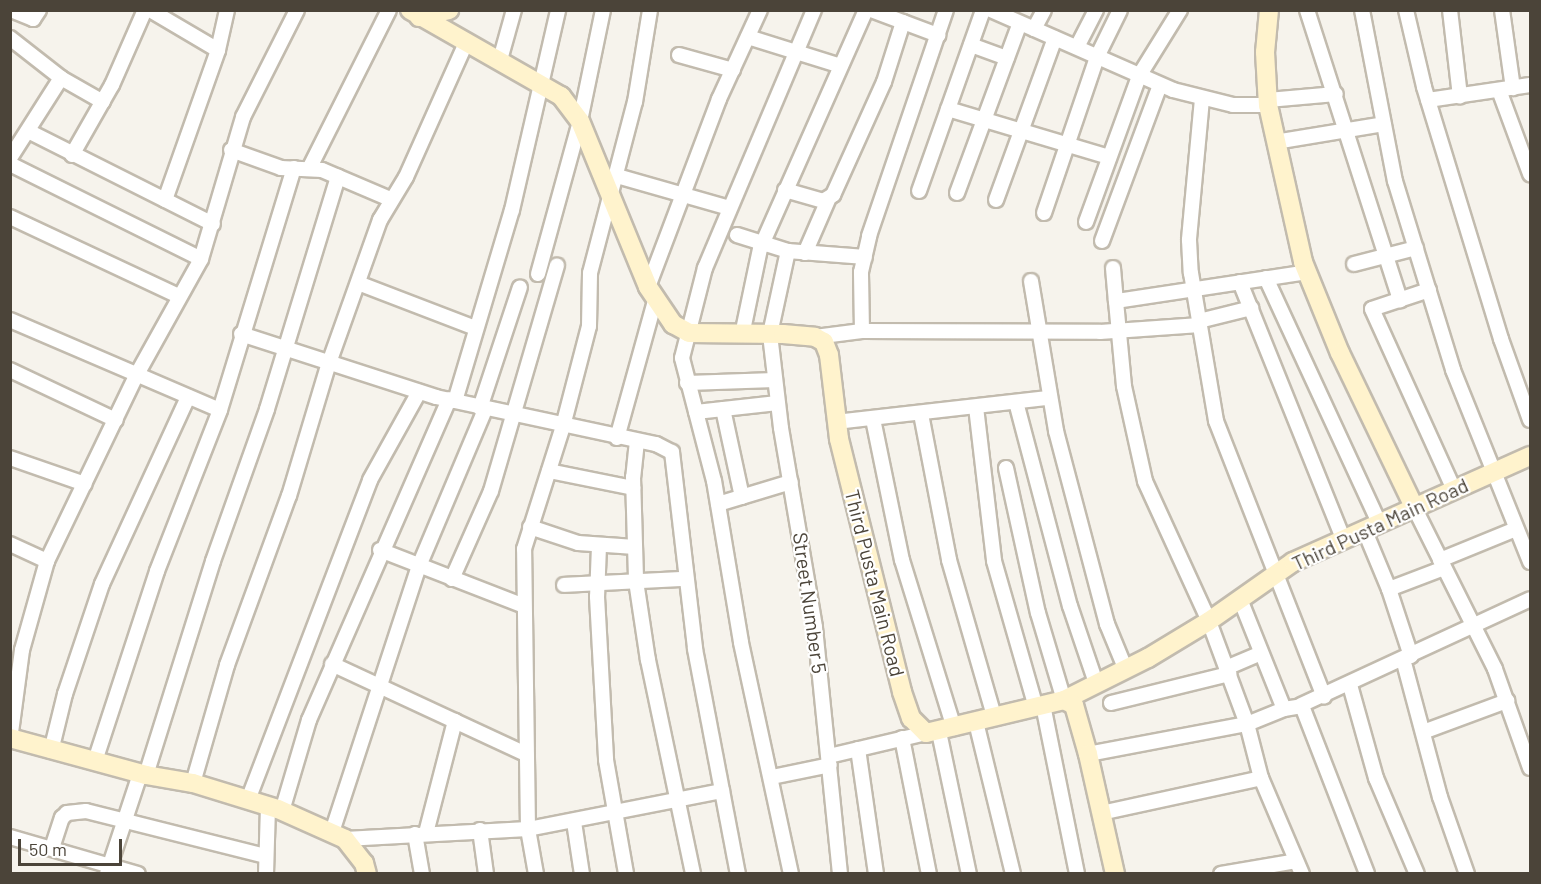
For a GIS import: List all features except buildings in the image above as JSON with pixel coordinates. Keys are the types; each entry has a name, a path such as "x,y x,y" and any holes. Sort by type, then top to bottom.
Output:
{"street":[{"path":"11,10 33,19 39,10"},
{"path":"72,155 103,102 145,10"},
{"path":"150,10 163,15 218,50"},
{"path":"165,200 218,50 228,10"},
{"path":"297,10 243,117 231,150 213,224 201,259 136,376 47,561 22,650 11,739 143,774 193,783 275,809 338,836 364,863 367,873"},
{"path":"309,168 389,10"},
{"path":"414,14 449,10"},
{"path":"500,60 514,10"},
{"path":"266,873 265,855 275,809 309,720 380,550 452,400 512,210 544,84 558,10"},
{"path":"538,274 580,121 603,10"},
{"path":"536,873 528,829 522,566 530,527 563,426 589,326 590,273 612,199 635,102 650,10"},
{"path":"618,438 652,294 682,193 760,10"},
{"path":"790,873 772,777 741,642 718,504 682,358 705,268 814,10"},
{"path":"742,335 763,242 866,10"},
{"path":"871,10 897,17 938,35"},
{"path":"862,331 865,257 946,10"},
{"path":"1034,29 1044,10"},
{"path":"1077,47 1096,10"},
{"path":"1044,213 1097,57 1120,10"},
{"path":"1086,222 1139,75 1180,10"},
{"path":"1269,10 1264,52 1268,102 1275,141 1307,272 1414,507 1507,701 1530,768"},
{"path":"1307,10 1348,131 1384,255 1400,300"},
{"path":"1362,10 1384,124 1416,248 1453,370 1530,562"},
{"path":"1406,10 1428,100 1501,339 1530,420"},
{"path":"1450,10 1460,96"},
{"path":"1502,10 1506,89 1530,174"},
{"path":"919,191 971,45 992,11 1160,85 1202,99 1268,102 1336,94"},
{"path":"414,14 544,84 561,96 580,121 652,294 673,324 689,333 814,337 862,331 1116,331 1199,323 1251,308"},
{"path":"805,253 828,200 867,123 897,17"},
{"path":"957,193 1020,23"},
{"path":"748,37 841,66"},
{"path":"10,38 61,78 103,102"},
{"path":"996,200 1055,38"},
{"path":"193,783 227,665 289,496 330,363 358,283 390,199 406,177 466,44"},
{"path":"971,45 1007,58"},
{"path":"679,55 733,70"},
{"path":"10,158 61,78"},
{"path":"1102,241 1160,85"},
{"path":"1428,100 1530,85"},
{"path":"1202,99 1189,240 1193,288 1216,421 1324,697"},
{"path":"948,109 1109,157"},
{"path":"1275,141 1384,124"},
{"path":"28,130 72,155 213,224"},
{"path":"231,150 259,161 294,168 309,168 338,177 390,199"},
{"path":"10,164 201,259"},
{"path":"95,761 157,572 220,410 241,334 294,168"},
{"path":"617,176 729,208"},
{"path":"108,869 143,774 285,350 338,177"},
{"path":"785,190 828,200"},
{"path":"10,217 179,296"},
{"path":"737,235 788,252 865,257"},
{"path":"1354,264 1416,248"},
{"name":"Street Number 5","path":"788,252 770,334 778,403 815,627 840,873"},
{"path":"452,579 491,491 516,417 557,265"},
{"path":"1113,268 1116,331 1145,481 1209,621 1247,724 1262,778 1299,867 1221,873"},
{"path":"1116,301 1307,272"},
{"path":"1266,278 1371,525 1407,657 1423,732 1467,873"},
{"path":"1031,281 1048,398 1102,606 1126,670"},
{"path":"1240,282 1343,538"},
{"path":"358,283 475,328"},
{"path":"338,836 379,687 419,566 482,409 520,288"},
{"path":"1429,290 1372,309 1454,490"},
{"path":"10,320 136,376 220,410"},
{"path":"241,334 419,392 482,409 667,447 675,462 684,579 738,873"},
{"name":"Third Pusta Main Road","path":"814,337 824,342 829,356 836,422 902,692 911,718 940,731 1064,700 1126,670 1209,621 1276,573 1371,525 1530,456"},
{"path":"10,370 116,420"},
{"path":"687,383 775,380"},
{"path":"248,800 370,480 419,392"},
{"path":"51,751 65,694 102,584 188,397"},
{"path":"836,422 1048,398"},
{"path":"1016,402 1070,606 1096,683"},
{"path":"696,412 778,403"},
{"path":"976,407 994,561 1040,706 1077,873"},
{"path":"723,409 742,497"},
{"path":"921,414 949,560 994,716"},
{"path":"873,419 969,873"},
{"path":"637,441 633,488 636,581 677,801 693,873"},
{"path":"10,458 85,484"},
{"path":"1006,468 1038,613 1064,700 1074,705 1088,754 1115,873"},
{"path":"549,471 633,488"},
{"path":"718,504 791,482"},
{"path":"530,527 578,543 635,547"},
{"path":"1389,589 1516,529"},
{"path":"10,544 47,561"},
{"path":"599,546 597,584 606,760 626,873"},
{"path":"380,550 522,605"},
{"path":"564,585 684,579"},
{"path":"1240,599 1284,709"},
{"path":"1088,754 1247,724 1284,709 1324,697 1530,599"},
{"path":"1111,703 1227,671 1262,653"},
{"path":"332,664 526,754"},
{"path":"1350,685 1376,778 1417,873"},
{"path":"1423,732 1507,701"},
{"path":"1300,705 1367,873"},
{"path":"422,873 421,834 455,721"},
{"path":"976,722 1013,873"},
{"path":"772,777 829,761 858,749 940,731"},
{"path":"902,738 929,873"},
{"path":"858,749 876,873"},
{"path":"1101,813 1262,778"},
{"path":"338,836 528,829 614,815 722,791"},
{"path":"52,848 58,825 67,813 86,811 265,855"},
{"path":"574,822 582,873"},
{"path":"480,830 486,873"},
{"path":"10,837 52,848 108,869 138,873"}]}
